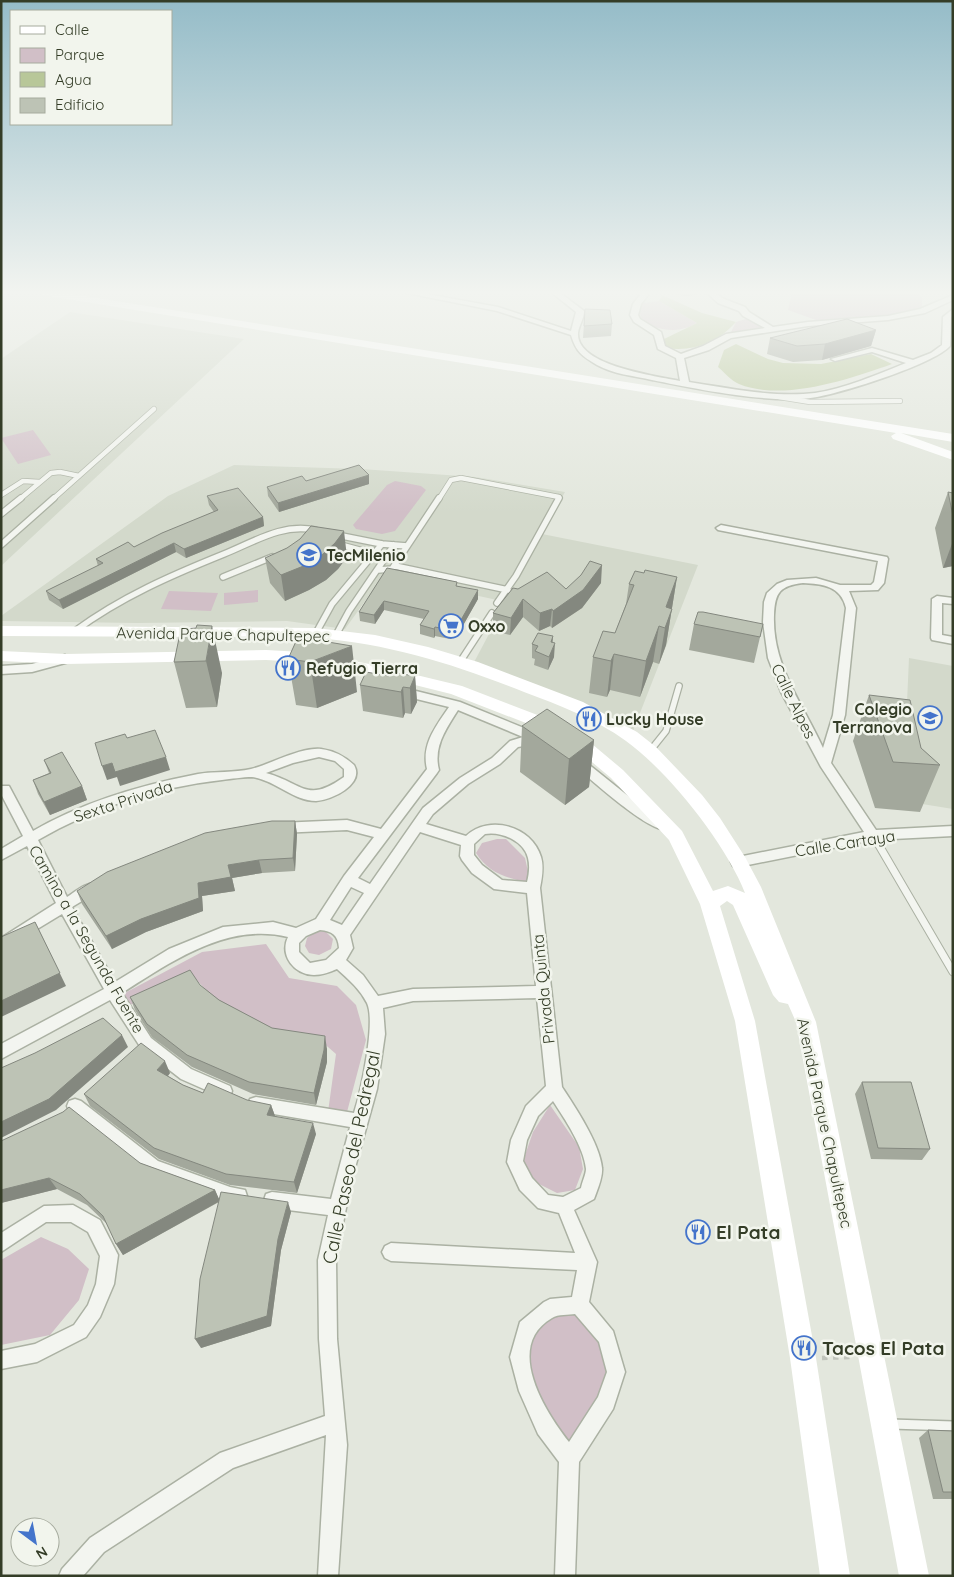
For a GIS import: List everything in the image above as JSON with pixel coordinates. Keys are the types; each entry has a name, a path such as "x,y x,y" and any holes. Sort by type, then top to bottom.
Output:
{"main road":[{"path":"501,366 953,438"},
{"path":"866,424 953,456"},
{"name":"Avenida Parque Chapultepec","path":"1,631 326,634 374,640 428,652 460,662 577,706 631,736 650,751 708,815 738,862 752,887 806,1022 914,1576"},
{"path":"302,657 316,646 330,643 386,651 428,652"},
{"name":"Avenida Parque Chapultepec","path":"1,656 66,659 266,655 302,657 375,670 456,690 555,728 586,748 617,774 676,836 710,904 745,1021 803,1358 835,1576"},
{"path":"710,904 717,896 723,893 736,896 740,900 780,989 806,1022"}],"street":[{"path":"605,366 620,371 685,384 778,396 816,395 832,392 907,366"},
{"path":"682,366 685,384"},
{"path":"721,528 883,559 879,583 874,588 840,588"},
{"name":"Calle Alpes","path":"825,764 839,715 851,608 847,595 840,588 817,581 789,581 772,591 769,601 770,648 775,665 791,702 825,764 873,835"},
{"path":"953,601 937,599 936,638 953,641"},
{"path":"302,657 320,672"},
{"path":"1,670 32,668 66,659"},
{"path":"344,934 371,891 428,810 464,781 496,761 514,744 524,741 545,743 456,705 387,688"},
{"path":"320,924 349,880 409,804 433,770 430,757 433,743 456,705"},
{"name":"Sexta Privada","path":"1,855 57,823 104,804 154,788 200,778 252,773 291,759 319,753 339,758 350,768 350,779 333,792 317,796 301,793 276,780 252,773"},
{"path":"571,758 638,811 676,836"},
{"name":"Camino a la Segunda Fuente","path":"5,789 64,905 113,991 146,1043 186,1074 251,1103 360,1121"},
{"path":"409,804 428,810"},
{"path":"267,829 347,825 385,835"},
{"path":"417,826 468,842 467,856 477,869 500,885 533,888"},
{"name":"Privada Quinta","path":"468,842 482,830 496,829 512,832 534,853 536,874 533,888 554,1089 580,1132 587,1146 594,1169 588,1193 564,1206"},
{"name":"Calle Cartaya","path":"738,862 873,835 953,831"},
{"path":"1,945 106,880"},
{"path":"349,880 371,891"},
{"path":"320,924 338,928 344,934 346,948 343,955 338,961 328,967 316,969 305,967 296,961 292,953 292,943 297,934 303,929 320,924"},
{"path":"1,1052 113,991 174,953 223,933 272,928 297,934"},
{"name":"Calle Paseo del Pedregal","path":"328,1576 337,1445 328,1339 327,1260 342,1182 369,1089 377,1034 374,1003 358,979 338,961"},
{"path":"374,1003 413,995 543,992"},
{"path":"132,1056 146,1043"},
{"path":"554,1089 532,1112 519,1140 516,1162 526,1184 544,1202 564,1206 588,1262 579,1306"},
{"path":"89,1094 69,1112 153,1167 230,1195 337,1208"},
{"path":"1,1243 44,1214 73,1213 94,1226 109,1255 105,1284 94,1311 80,1331 37,1353 1,1360"},
{"path":"391,1252 588,1262"},
{"path":"570,1459 545,1428 528,1391 518,1357 526,1328 550,1308 579,1306"},
{"path":"565,1576 570,1459 606,1402 616,1372 607,1337 579,1306"},
{"path":"69,1576 97,1545 228,1460 335,1422"}],"lane":[{"path":"778,396 794,401 827,404 859,401 900,401"},
{"path":"3,542 154,409"},
{"path":"1,514 40,482 56,472 79,476"},
{"path":"378,570 389,571 395,566 445,487 455,478 469,479 559,497 508,590 498,603"},
{"path":"1,495 23,480 28,479 40,482"},
{"path":"74,632 89,620 117,603 175,574 278,531 299,527 315,533 325,532"},
{"path":"334,534 382,544 407,546"},
{"path":"330,543 346,545 374,554"},
{"path":"326,634 332,604 382,544"},
{"path":"326,634 349,611 394,545"},
{"path":"223,577 277,555"},
{"path":"395,566 508,590"},
{"path":"460,662 492,613"},
{"path":"650,751 666,731 678,686"},
{"name":"Calle Alpes","path":"873,835 953,972"},
{"path":"885,1424 953,1426"}],"path":[{"path":"803,1358 872,1357"}],"shaded area":[{"path":"1,366 216,366 1,566"},
{"name":"TecMilenio","path":"234,465 361,469 475,477 565,492 542,534 698,565 631,736 472,666 506,602 384,575 345,629 287,621 137,623 1,621 1,616 168,496"},
{"name":"Colegio Terranova","path":"909,658 953,666 953,809 916,803 904,770"}],"green space":[{"path":"33,430 51,455 18,464 1,438"},
{"path":"395,481 421,486 426,490 395,531 382,534 356,529 353,525 387,485"},
{"path":"258,590 258,602 224,605 224,593"},
{"path":"169,591 218,593 211,611 161,609"},
{"path":"506,839 525,858 529,876 525,882 497,873 486,865 476,853 482,843"},
{"path":"325,931 333,939 331,949 319,955 309,953 305,946 307,938 315,932"},
{"path":"266,944 289,978 337,986 356,1005 366,1040 347,1112 328,1112 336,1054 320,1040 288,1036 216,1001 194,977 128,1006 123,994 202,952"},
{"path":"550,1105 579,1147 583,1169 575,1190 557,1193 533,1181 522,1164 533,1132"},
{"path":"41,1237 68,1249 89,1269 79,1300 50,1335 1,1345 1,1260"},
{"path":"554,1313 578,1313 602,1335 611,1367 603,1395 568,1453 548,1426 521,1357 530,1329"}],"water":[{"path":"887,366 837,382 796,390 776,391 756,389 736,383 718,367"}],"building":[{"path":"359,465 369,475 278,503 267,487 302,476 306,481"},
{"path":"238,488 263,517 184,549 174,543 59,600 46,591 103,563 96,559 128,542 134,547 162,533 218,510 207,496"},
{"path":"948,492 953,493 953,516"},
{"path":"311,526 344,531 323,554 306,565 281,575 265,558 287,548 300,539"},
{"path":"590,561 602,565 583,590 553,611 552,609 540,613 523,599 511,618 493,613 513,588 518,589 547,572 566,589 581,575"},
{"path":"387,568 457,582 456,586 478,590 457,627 450,630 435,627 434,629 420,625 429,611 384,601 374,615 359,612"},
{"path":"645,570 677,577 666,607 672,609 665,628 659,626 646,661 614,654 611,661 593,657 603,631 615,633 634,585 629,584 635,571 644,573"},
{"path":"698,612 763,624 760,637 694,624"},
{"path":"197,625 212,626 206,661 174,662 181,629 196,628"},
{"path":"538,633 553,636 551,642 555,643 549,657 535,651 538,646 532,644"},
{"path":"298,637 352,646 310,662 288,659"},
{"path":"366,672 389,676 391,672 415,676 410,688 403,687 401,692 360,685"},
{"path":"869,695 910,700 921,748 940,765 893,762"},
{"path":"547,709 594,740 569,759 522,726"},
{"path":"155,730 166,757 115,772 112,763 102,766 95,743 125,734 127,738"},
{"path":"62,752 82,786 44,802 33,780 51,773 44,760"},
{"path":"272,821 295,821 293,858 259,860 228,865 231,877 198,883 199,898 141,919 106,936 77,891 107,872 205,833"},
{"path":"35,922 60,973 1,1001 1,937"},
{"path":"190,970 200,985 219,1000 272,1028 325,1036 324,1050 314,1093 249,1082 187,1055 147,1024 130,997"},
{"path":"103,1018 122,1035 49,1099 1,1122 1,1068"},
{"path":"141,1043 165,1061 157,1070 183,1085 203,1093 208,1083 247,1100 271,1105 267,1115 313,1123 294,1182 226,1174 154,1148 84,1094"},
{"path":"862,1082 911,1082 930,1149 878,1148"},
{"path":"69,1107 140,1163 215,1190 116,1244 103,1216 80,1194 49,1178 1,1190 1,1141 63,1112"},
{"path":"221,1192 288,1202 278,1239 267,1316 195,1339 200,1279"},
{"path":"928,1430 953,1431 953,1492 943,1492"}],"place":[{"name":"TecMilenio","path":"309,555"},
{"name":"Oxxo","path":"451,626"},
{"name":"Refugio Tierra","path":"288,668"},
{"name":"Colegio Terranova","path":"930,718"},
{"name":"Lucky House","path":"589,719"},
{"name":"El Pata","path":"698,1232"},
{"name":"Tacos El Pata","path":"804,1348"}]}
